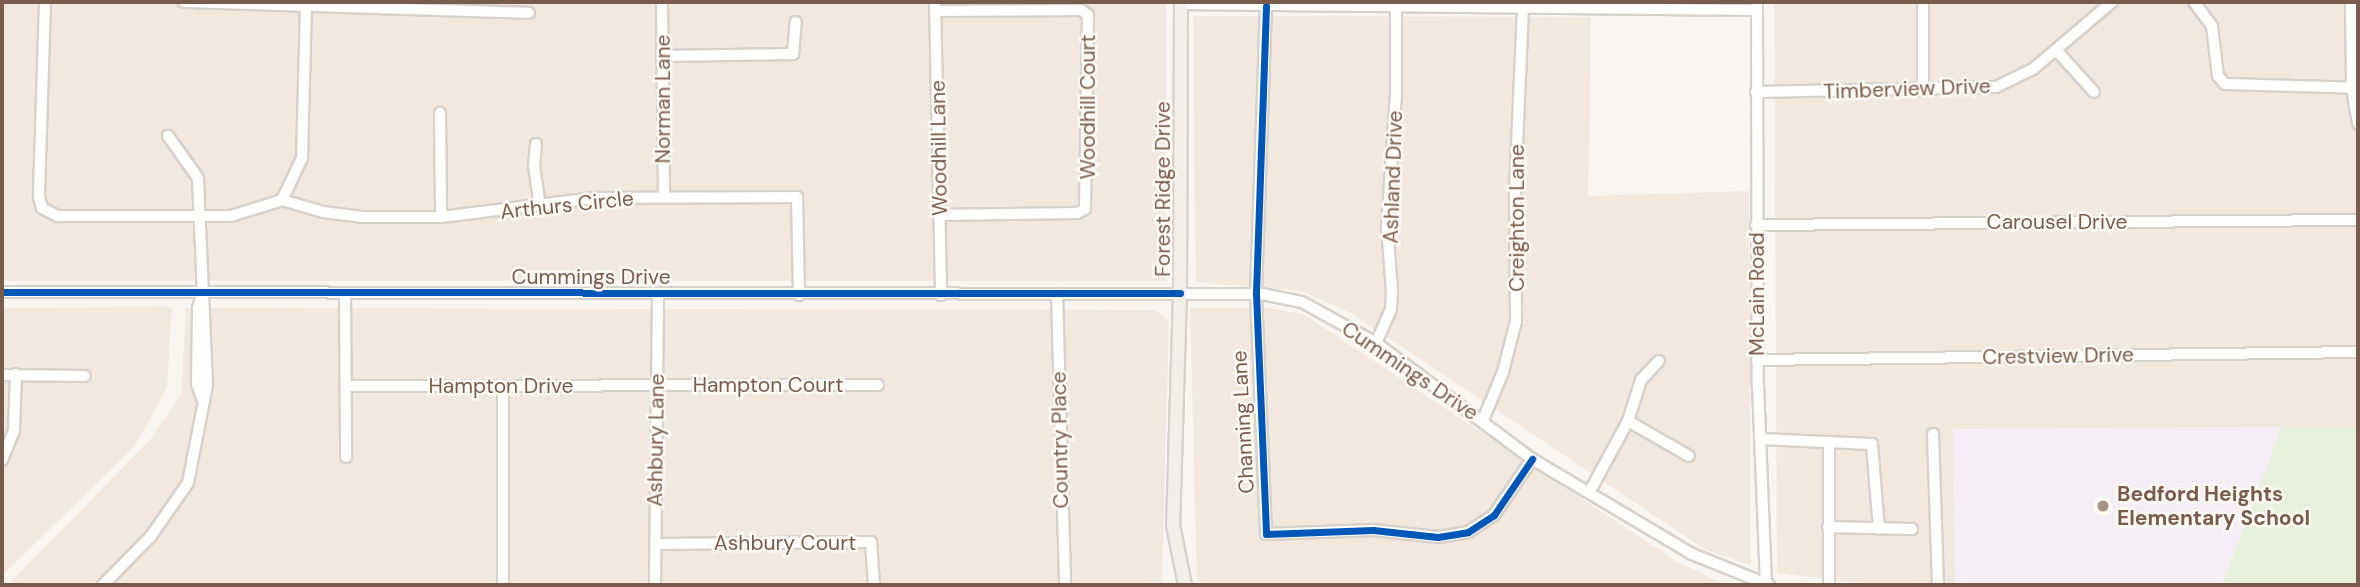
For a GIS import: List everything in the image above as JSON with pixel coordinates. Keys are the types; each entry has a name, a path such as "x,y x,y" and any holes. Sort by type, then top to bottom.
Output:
{"main road":[{"name":"Forest Ridge Drive","path":"1181,3 1180,293 1173,525 1185,585"}],"street":[{"path":"45,2 42,208 58,216 243,215 282,200 302,158 306,6"},
{"path":"184,2 529,13"},
{"name":"Norman Lane","path":"662,2 663,196"},
{"path":"1923,2 1923,92"},
{"name":"Timberview Drive","path":"1756,92 1923,92 2008,84 2057,51 2112,2"},
{"path":"2194,2 2211,26 2218,76 2225,84 2355,89"},
{"path":"2351,2 2358,123"},
{"path":"1181,3 1523,9 1757,6"},
{"name":"Channing Lane","path":"1266,6 1256,293 1266,534 1373,530 1438,537 1468,532 1494,515 1532,459"},
{"name":"McLain Road","path":"1757,6 1757,360 1767,585"},
{"name":"Woodhill Court","path":"935,7 1081,10 1088,15 1085,209 1077,213 941,215"},
{"name":"Woodhill Lane","path":"935,7 941,295"},
{"name":"Ashland Drive","path":"1377,344 1392,300 1387,226 1396,94 1396,8"},
{"name":"Creighton Lane","path":"1483,420 1503,372 1516,321 1515,191 1523,9"},
{"path":"662,56 793,54 796,22"},
{"path":"2057,51 2094,92"},
{"path":"440,113 441,217"},
{"path":"103,585 151,536 188,483 202,398 207,385 202,295 203,215 198,178 168,136"},
{"path":"536,144 534,166 540,206"},
{"name":"Arthurs Circle","path":"282,200 349,215 441,217 594,198 797,197 799,295"},
{"name":"Carousel Drive","path":"1756,225 2358,220"},
{"name":"Cummings Drive","path":"2,292 202,295 1256,293 1302,302 1377,344 1483,420 1532,459 1692,554 1767,585"},
{"path":"345,294 346,457"},
{"name":"Country Place","path":"1057,294 1065,585"},
{"name":"Ashbury Lane","path":"655,585 658,295"},
{"name":"Crestview Drive","path":"1757,360 2358,352"},
{"path":"1590,491 1628,421 1641,380 1659,361"},
{"path":"2,374 85,376"},
{"path":"2,460 13,431 16,374"},
{"name":"Hampton Court","path":"657,386 878,385"},
{"name":"Hampton Drive","path":"346,386 657,386"},
{"path":"503,386 503,585"},
{"path":"1628,421 1689,456"},
{"path":"1933,434 1938,585"},
{"path":"1760,439 1874,446 1878,529"},
{"path":"1829,443 1829,585"},
{"path":"1828,527 1912,529"},
{"name":"Ashbury Court","path":"656,544 871,542 874,585"}],"shaded area":[{"path":"2,2 1166,2 1166,281 2,281"},
{"path":"1774,2 2358,2 2358,427 1953,429 1955,583 1876,585 1777,573"},
{"path":"1193,16 1591,17 1588,196 1749,191 1751,565 1706,550 1351,313 1301,291 1196,282"},
{"path":"172,307 167,388 134,447 2,576 2,308"},
{"path":"186,308 1155,310 1169,321 1162,585 8,585 150,440 181,394"},
{"path":"1190,308 1269,308 1303,314 1679,563 1726,585 1201,585 1197,578"},
{"name":"Bedford Heights Elementary School","path":"2282,427 2222,585 1955,583 1953,429"}],"green space":[{"path":"2282,427 2358,427 2358,585 2222,585"}],"cycle path":[{"path":"1266,6 1256,293 1266,534 1373,530 1438,537 1468,532 1494,515 1532,459"},
{"path":"2,292 1180,293"}],"place":[{"name":"Bedford Heights Elementary School","path":"2103,506"}]}
